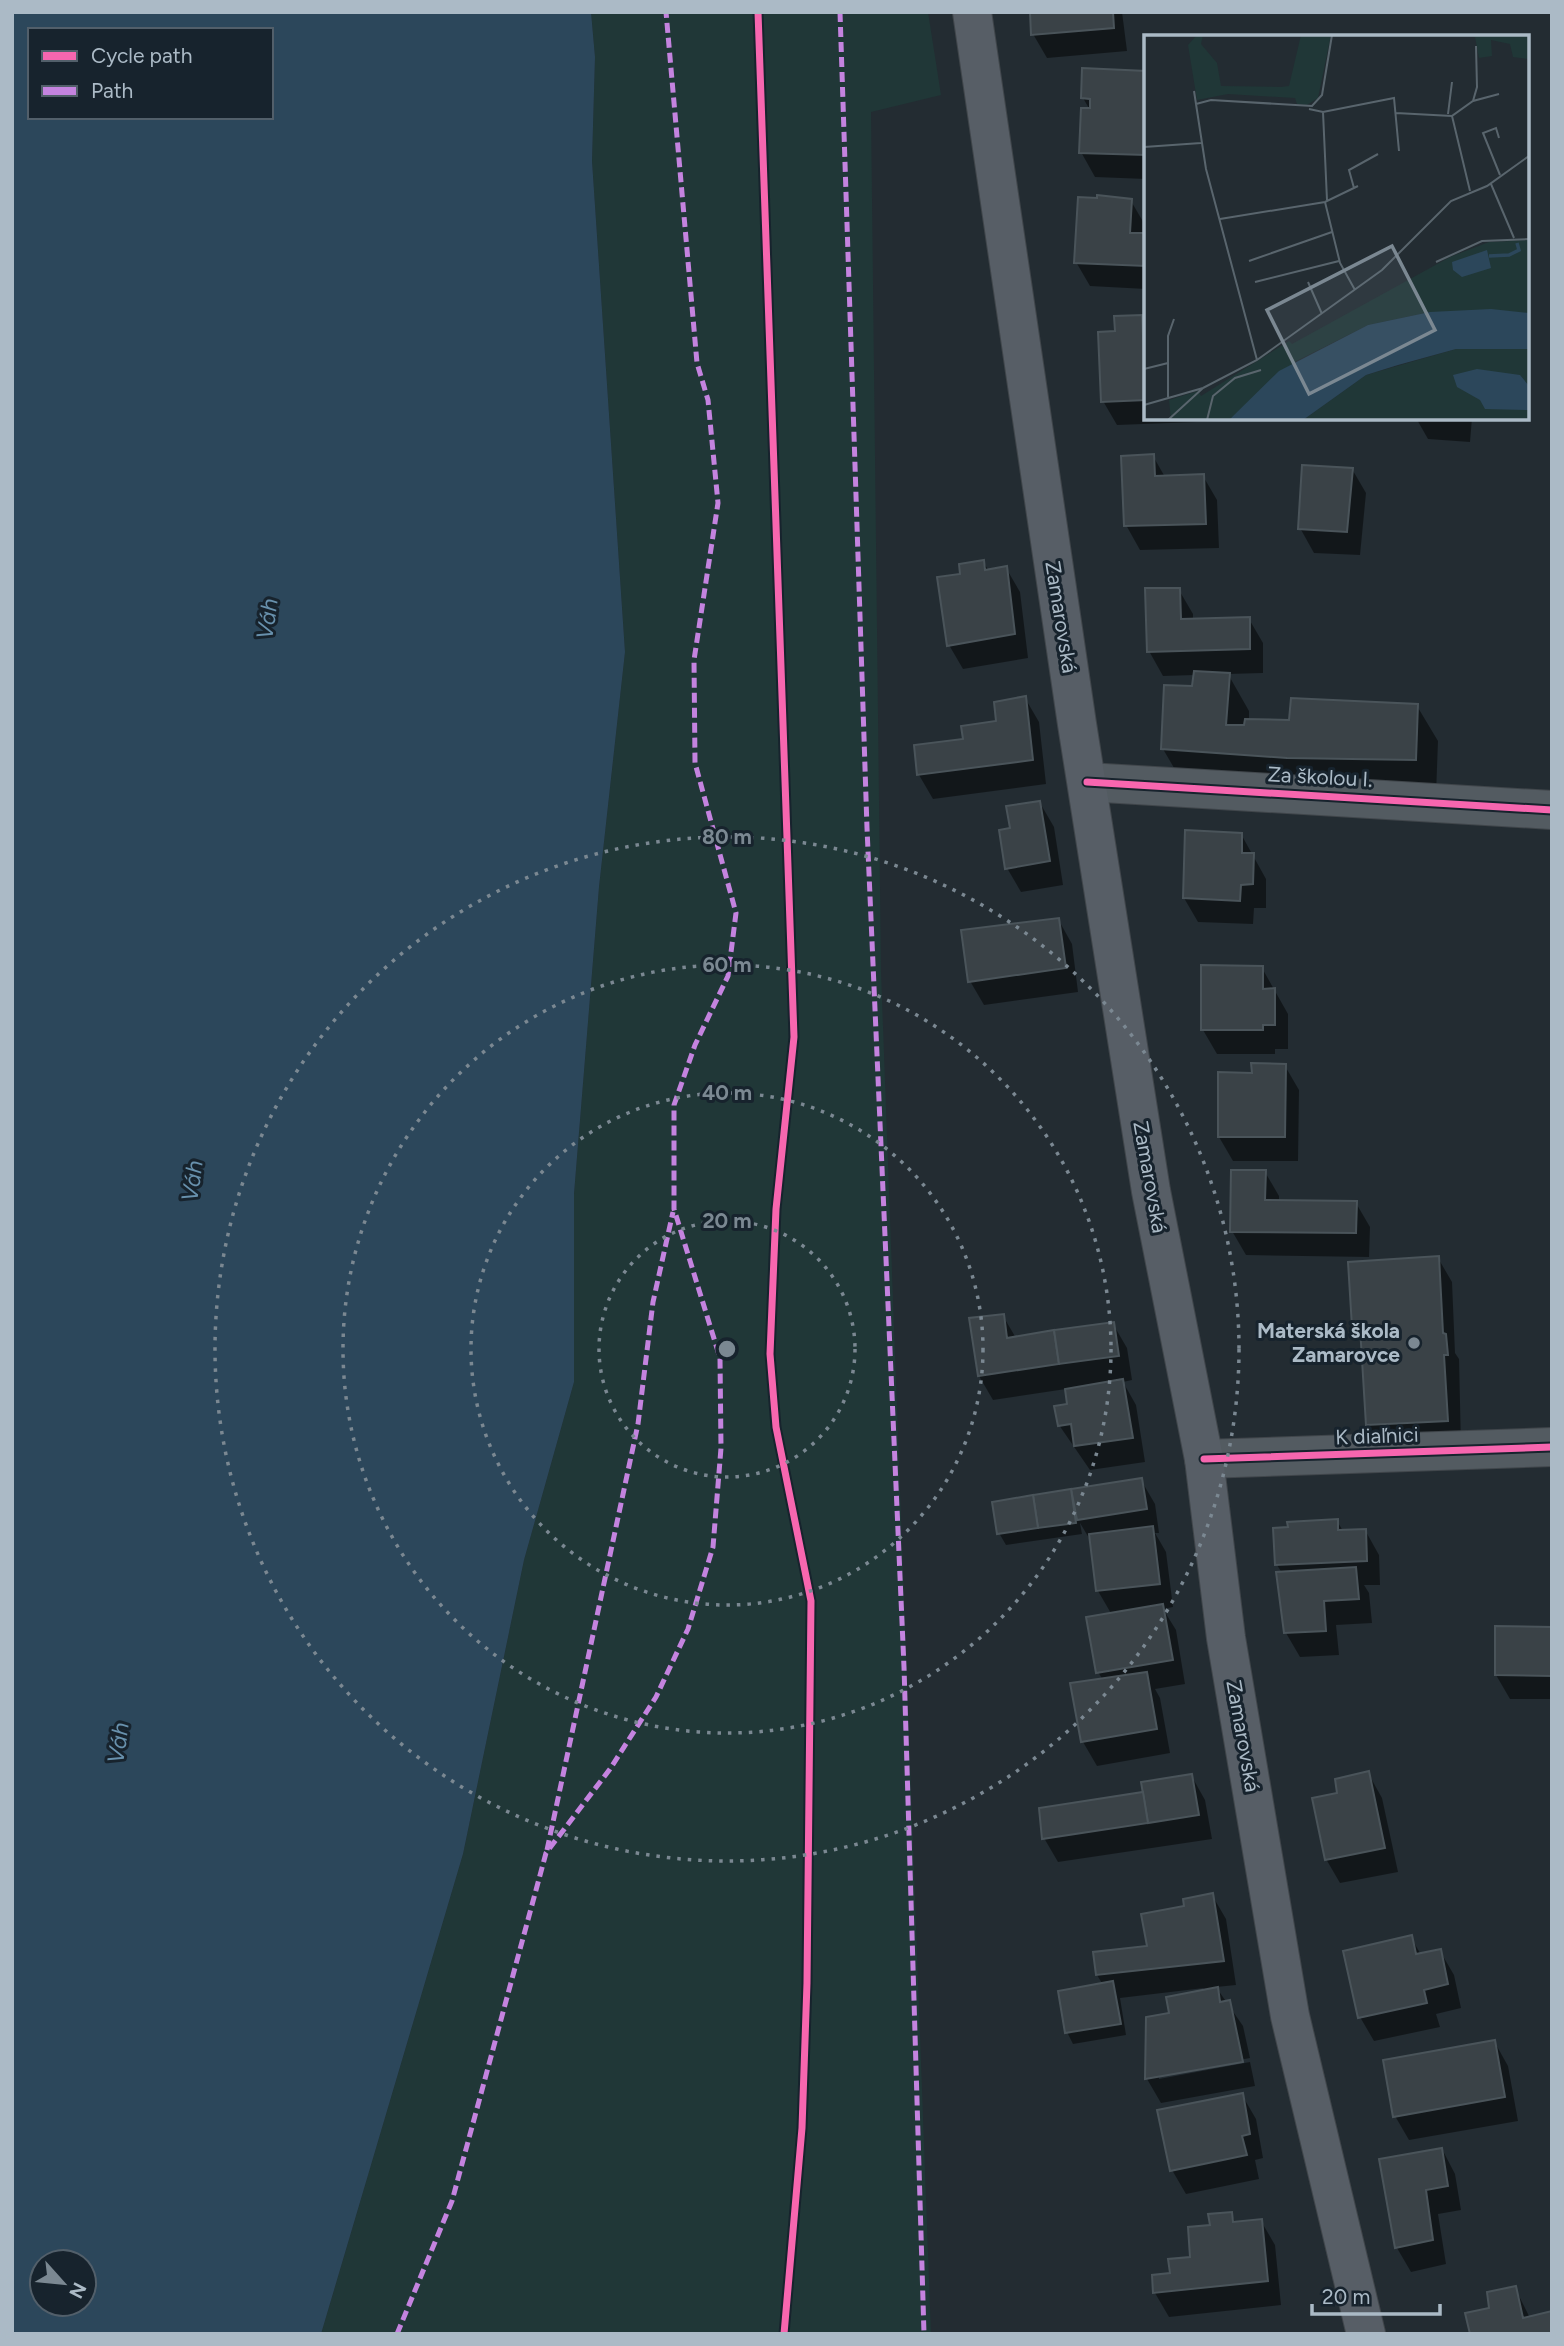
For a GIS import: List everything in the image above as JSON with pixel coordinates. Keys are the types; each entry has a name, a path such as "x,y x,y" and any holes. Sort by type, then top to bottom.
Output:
{"main road":[{"name":"Zamarovská","path":"972,12 1151,1191 1204,1459 1226,1638 1290,2016 1366,2334"}],"street":[{"name":"Za školou I.","path":"1087,782 1552,810"},
{"name":"K diaľnici","path":"1204,1459 1552,1447"}],"green space":[{"path":"591,12 928,12 941,95 871,112 881,972 931,2334 321,2334 463,1854 524,1560 574,1382 574,1194 599,887 625,652 592,161 595,57"}],"water":[{"name":"Váh","path":"12,12 591,12 595,57 592,161 625,652 599,887 574,1194 574,1382 524,1560 463,1854 321,2334 12,2334"}],"building":[{"path":"1030,12 1113,12 1114,28 1031,35"},
{"path":"1082,68 1144,71 1144,155 1079,153 1081,108 1090,108 1090,99 1081,98"},
{"path":"1097,195 1132,199 1130,233 1144,233 1144,266 1074,263 1078,197 1097,198"},
{"path":"1142,315 1144,400 1101,402 1098,332 1115,331 1114,316"},
{"path":"1154,454 1155,476 1204,474 1206,524 1124,526 1121,456"},
{"path":"1302,465 1353,468 1347,532 1298,529"},
{"path":"984,560 985,570 1007,566 1015,634 947,646 937,577 960,574 959,564"},
{"path":"1145,588 1180,588 1181,619 1250,617 1250,649 1147,652"},
{"path":"1194,671 1230,673 1226,725 1244,725 1245,719 1289,720 1291,698 1418,704 1416,760 1287,758 1161,749 1164,685 1192,686"},
{"path":"1026,696 1033,760 917,775 914,745 963,739 961,726 996,721 994,702"},
{"path":"1040,801 1050,861 1005,869 999,830 1010,828 1006,806"},
{"path":"1185,830 1242,833 1242,853 1254,853 1253,884 1241,885 1240,901 1183,898"},
{"path":"1059,918 1066,968 968,982 961,930"},
{"path":"1201,965 1263,966 1263,989 1275,988 1275,1025 1263,1025 1263,1030 1201,1030"},
{"path":"1251,1063 1286,1064 1285,1137 1218,1137 1218,1072 1252,1073"},
{"path":"1231,1170 1266,1170 1265,1200 1357,1201 1356,1233 1230,1232"},
{"path":"1439,1256 1443,1333 1446,1334 1448,1355 1444,1355 1448,1421 1366,1425 1360,1327 1352,1327 1348,1262"},
{"path":"1004,1314 1007,1338 1054,1330 1059,1364 978,1376 969,1318"},
{"path":"1114,1322 1119,1356 1059,1364 1054,1330"},
{"path":"1123,1379 1133,1438 1074,1446 1071,1424 1058,1426 1054,1406 1067,1404 1065,1389"},
{"path":"1142,1478 1147,1509 1077,1520 1071,1489"},
{"path":"1071,1489 1076,1523 1038,1528 1033,1495"},
{"path":"1033,1495 1038,1528 997,1534 992,1502"},
{"path":"1338,1519 1338,1530 1366,1529 1367,1561 1275,1565 1273,1528 1288,1527 1287,1522"},
{"path":"1153,1526 1160,1584 1096,1591 1089,1534"},
{"path":"1356,1567 1359,1599 1324,1601 1326,1631 1284,1633 1276,1572"},
{"path":"1163,1604 1173,1660 1096,1673 1086,1617"},
{"path":"1495,1626 1552,1627 1552,1676 1495,1675"},
{"path":"1147,1672 1157,1729 1081,1742 1070,1683"},
{"path":"1369,1771 1385,1848 1325,1860 1312,1798 1337,1793 1335,1779"},
{"path":"1192,1774 1199,1815 1148,1823 1141,1782"},
{"path":"1143,1792 1148,1823 1042,1839 1039,1808"},
{"path":"1213,1893 1224,1961 1096,1975 1093,1952 1147,1946 1141,1914 1184,1906 1183,1899"},
{"path":"1412,1935 1416,1954 1441,1949 1448,1984 1424,1990 1427,2003 1358,2018 1343,1951"},
{"path":"1113,1981 1121,2024 1065,2033 1058,1991"},
{"path":"1218,1987 1220,2002 1230,2000 1243,2062 1145,2079 1146,2017 1169,2013 1166,1997"},
{"path":"1495,2040 1505,2097 1393,2117 1383,2060"},
{"path":"1243,2093 1250,2134 1242,2136 1247,2155 1170,2171 1157,2110"},
{"path":"1442,2148 1448,2186 1426,2190 1433,2240 1395,2248 1379,2159"},
{"path":"1232,2212 1233,2222 1262,2219 1268,2281 1153,2293 1152,2275 1170,2273 1168,2259 1190,2257 1188,2227 1210,2225 1208,2214"},
{"path":"1516,2286 1523,2318 1552,2311 1552,2334 1470,2334 1465,2313 1489,2308 1487,2292"}],"marked path":[{"path":"397,2334 452,2201 546,1853 610,1769 656,1697 688,1629 713,1547 721,1448 720,1358 674,1209 674,1105 695,1045 728,976 736,913 695,763 694,660 718,503 708,400 697,363 666,12"},
{"path":"840,12 867,828 904,1667 924,2334"},
{"path":"547,1850 638,1424 653,1302 673,1212"}],"cycle path":[{"path":"758,12 794,1037 776,1209 770,1354 776,1427 811,1601 807,1983 802,2128 784,2334"},
{"path":"1087,782 1552,810"},
{"path":"1204,1459 1552,1447"}],"place":[{"name":"Materská škola Zamarovce","path":"1414,1343"}]}
